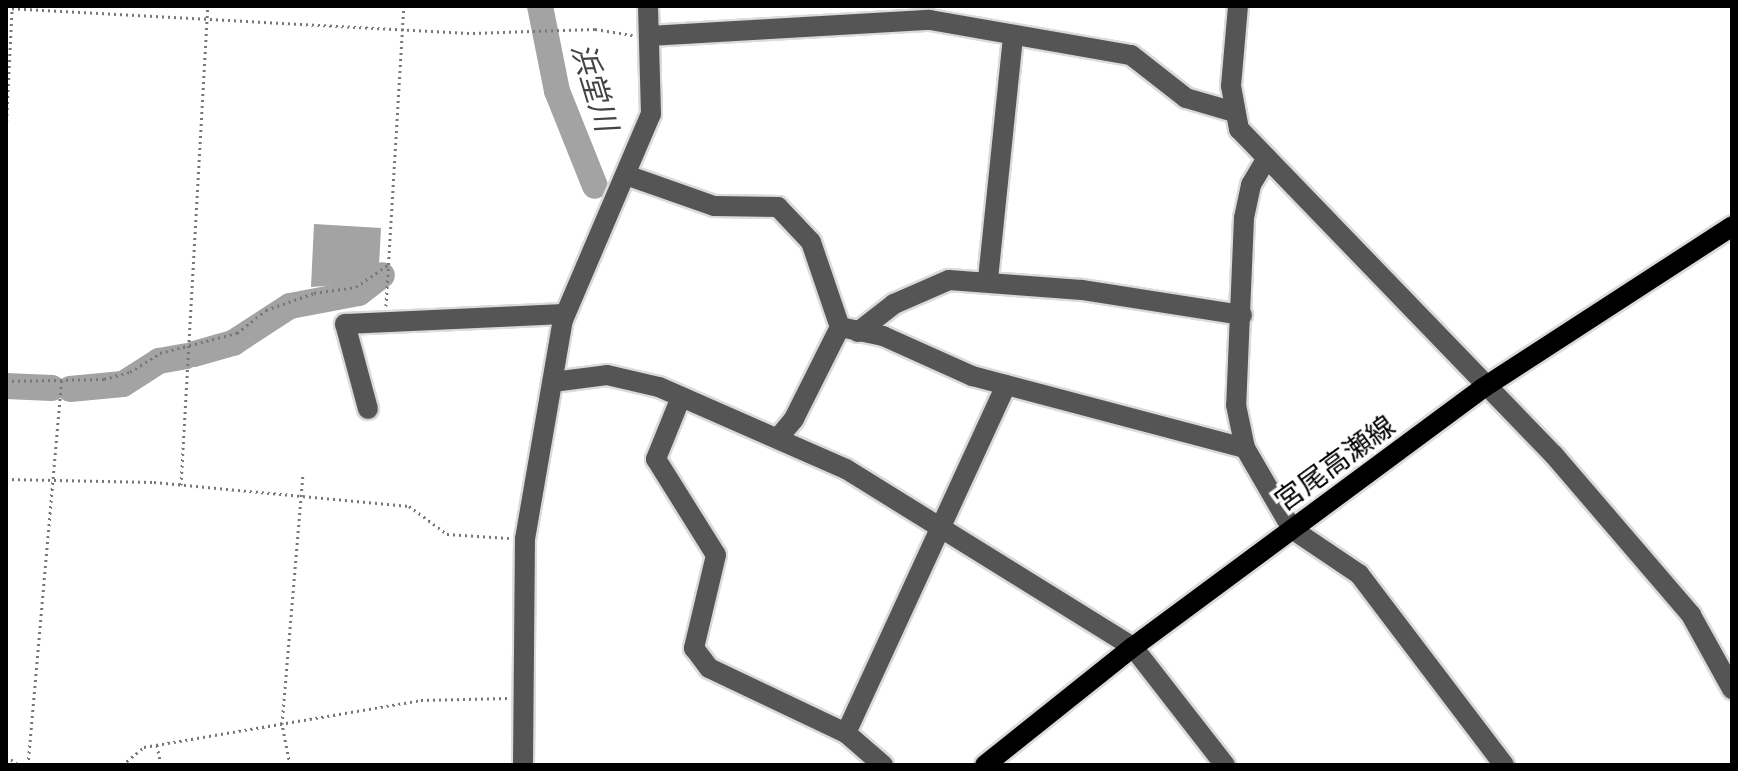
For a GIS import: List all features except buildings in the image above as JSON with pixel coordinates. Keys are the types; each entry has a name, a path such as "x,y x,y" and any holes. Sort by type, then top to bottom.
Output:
{"main road":[{"name":"宮尾高瀬線","path":"985,765 1133,647 1483,388 1732,226"}],"street":[{"path":"523,765 525,539 565,314 651,114 648,6"},
{"path":"1231,111 1238,6"},
{"path":"649,36 937,13 1013,36 1131,55 1186,98 1231,111 1267,158 1483,388 1554,455 1664,580 1717,655 1732,689"},
{"path":"988,279 1013,36"},
{"path":"1267,158 1247,198 1236,405 1245,448 1292,529 1359,574 1504,765"},
{"path":"626,175 703,204 778,207 811,242 849,329 1006,385 1245,448"},
{"path":"778,438 794,419 849,329 923,287 988,279 1242,315"},
{"path":"368,409 345,324 565,314"},
{"path":"553,382 607,375 681,397 846,469 945,527 1133,647 1225,765"},
{"path":"846,733 945,527 1006,385"},
{"path":"681,397 656,459 716,555 694,648 709,668 846,733 883,765"}],"path":[{"path":"181,485 208,6"},
{"path":"385,322 404,6"},
{"path":"6,8 403,30 550,30 649,36"},
{"path":"6,133 12,8"},
{"path":"6,381 104,379 237,333 314,293 356,287 389,264"},
{"path":"28,765 62,380"},
{"path":"290,765 282,724 303,474"},
{"path":"6,479 181,485 301,499 409,506 447,534 525,539"},
{"path":"122,765 157,745 421,700 525,698"},
{"path":"157,745 161,765"},
{"path":"6,756 19,765"}],"shaded area":[{"path":"314,224 381,228 379,265 352,284 311,287"}],"waterway":[{"name":"浜堂川","path":"540,6 557,91 595,186"},
{"name":"浜堂川","path":"194,354 233,343 290,306 359,293 382,275"},
{"name":"浜堂川","path":"70,389 123,384 159,361 186,356"},
{"name":"浜堂川","path":"6,386 52,388"}]}
